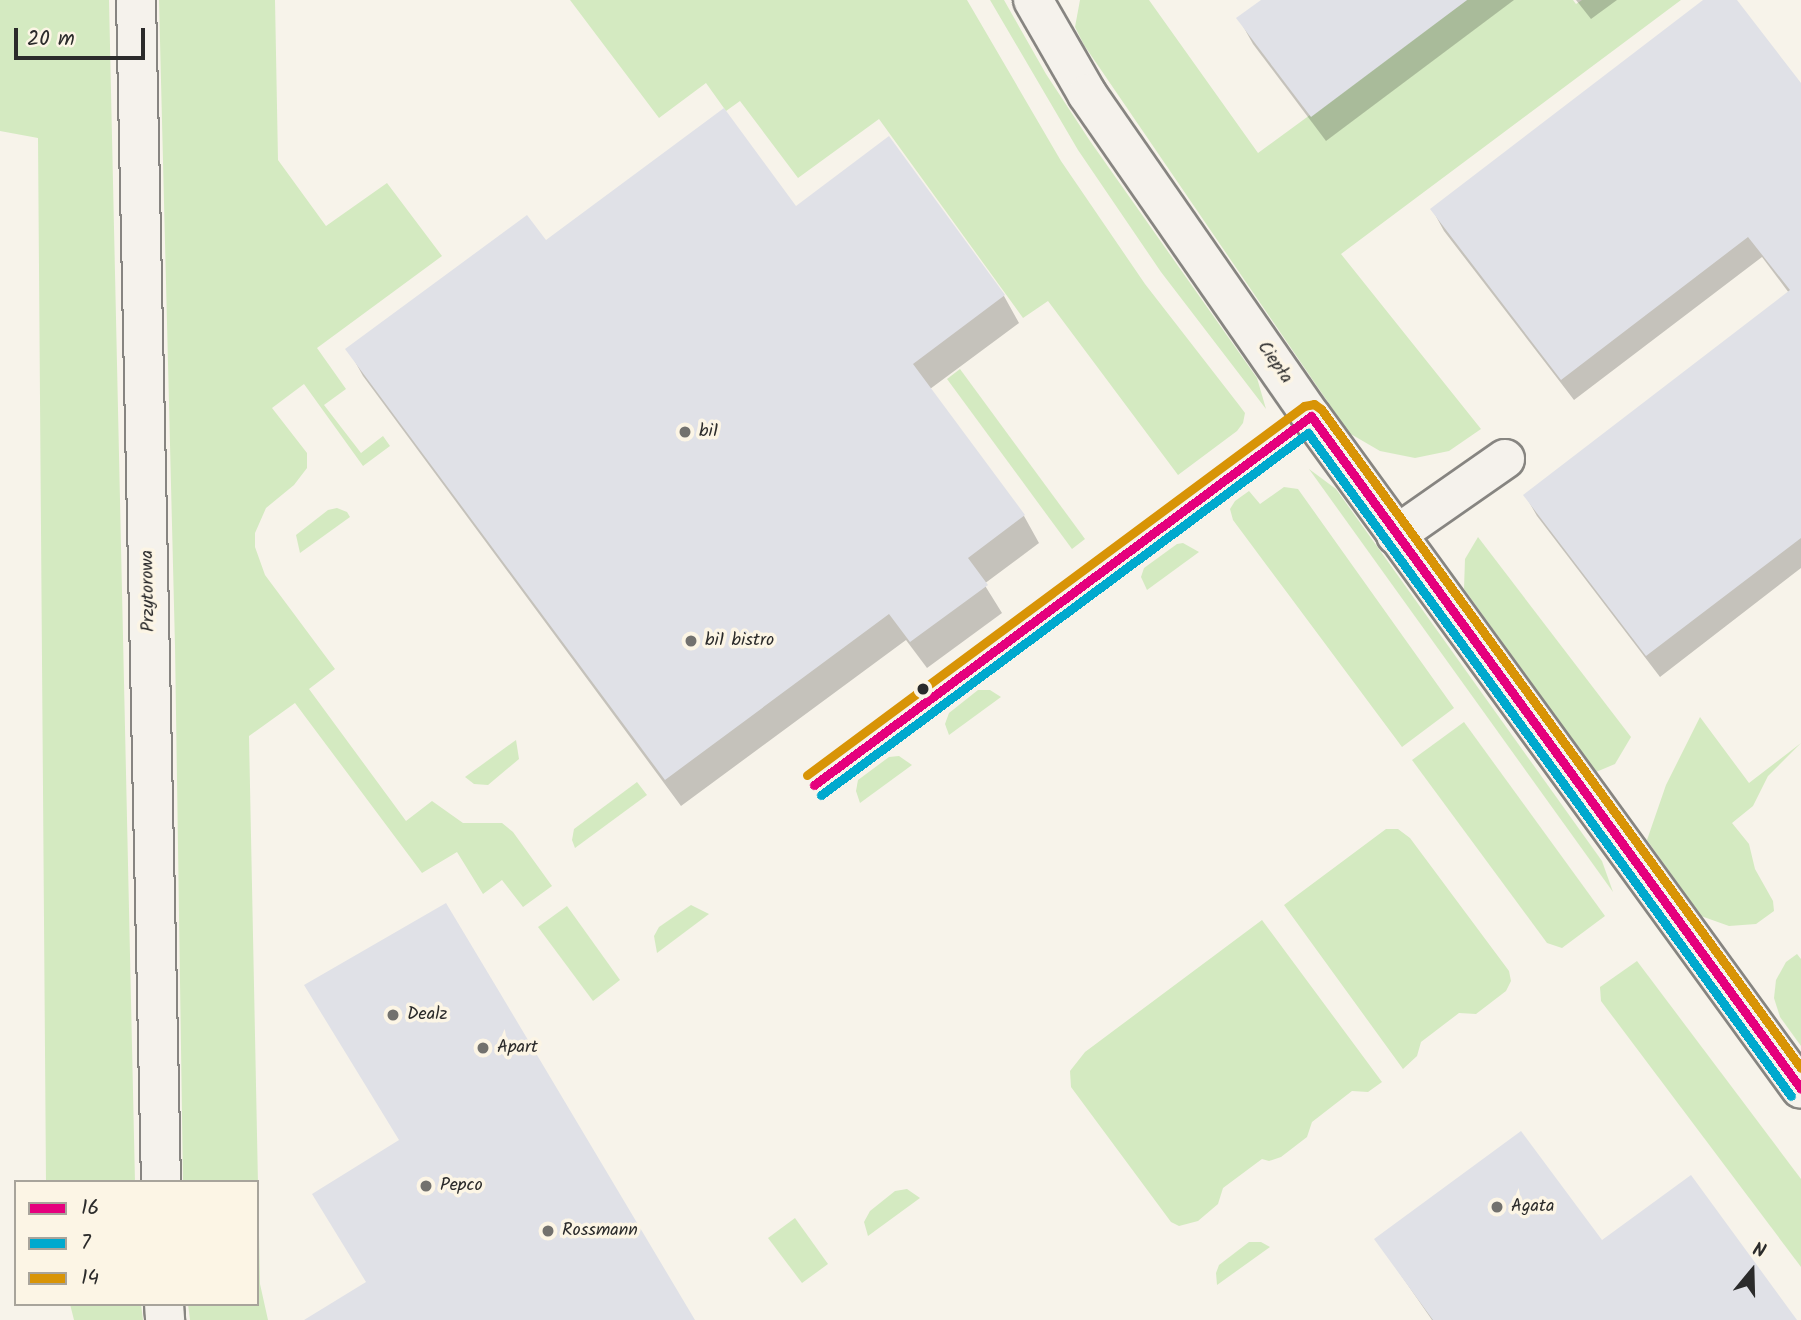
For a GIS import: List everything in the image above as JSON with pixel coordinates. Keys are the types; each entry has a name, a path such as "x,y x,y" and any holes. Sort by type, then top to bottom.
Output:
{"street":[{"name":"Przytorowa","path":"136,0 161,1180"},
{"name":"Ciepła","path":"1033,0 1110,127 1396,535 1801,1089"},
{"path":"1396,535 1505,459"}],"green space":[{"path":"0,0 109,0 135,1180 46,1180 38,138 0,131"},
{"path":"159,0 275,0 278,160 326,226 387,183 442,256 317,348 346,389 324,405 361,453 383,436 390,446 363,466 304,384 272,408 307,453 307,468 294,485 266,508 255,533 255,547 265,575 335,669 309,689 406,821 432,801 463,823 502,823 513,832 552,886 523,907 502,880 483,894 457,852 422,873 295,703 249,736 258,1180 183,1180 175,646"},
{"path":"570,0 967,0 1061,161 1145,284 1245,413 1243,423 1237,431 1178,475 1048,301 1023,318 879,119 798,178 740,101 726,111 706,83 659,118"},
{"path":"990,0 1004,0 1046,74 1090,141 1257,378 1266,409 1161,272 1078,150"},
{"path":"1080,0 1149,0 1258,153 1467,0 1573,0 1576,4 1582,0 1681,0 1341,254 1481,429 1449,451 1415,458 1380,451 1349,433 1084,45 1075,27"},
{"path":"960,369 1085,539 1072,549 947,379"},
{"path":"1309,469 1336,489 1602,861 1613,892"},
{"path":"1284,487 1298,489 1454,708 1402,747 1233,520 1230,509 1235,501 1249,491 1260,504"},
{"path":"337,508 347,512 350,517 300,553 296,535 328,510"},
{"path":"1478,537 1631,737 1615,764 1596,772 1464,589 1465,559"},
{"path":"1183,543 1199,552 1147,590 1141,577 1144,568 1177,544"},
{"path":"978,690 990,690 1001,697 949,735 945,724 949,713"},
{"path":"1700,717 1749,783 1801,743 1768,776 1753,806 1732,823 1749,844 1755,869 1773,901 1774,911 1756,924 1729,926 1701,916 1647,840 1666,785"},
{"path":"1464,722 1605,916 1562,948 1547,943 1412,760"},
{"path":"516,740 519,759 488,785 474,784 465,777"},
{"path":"899,756 912,765 860,803 856,791 858,780 889,757"},
{"path":"637,782 647,795 575,848 572,840 574,829"},
{"path":"1386,829 1398,829 1410,838 1509,971 1511,981 1506,991 1476,1014 1459,1013 1421,1042 1417,1056 1403,1069 1284,905"},
{"path":"691,905 709,914 657,953 654,936 659,927"},
{"path":"567,906 620,980 593,1001 538,927"},
{"path":"1262,920 1382,1082 1368,1092 1352,1091 1312,1122 1307,1137 1281,1157 1269,1161 1262,1159 1223,1188 1218,1204 1198,1221 1179,1226 1171,1222 1071,1087 1070,1071 1085,1052"},
{"path":"1797,954 1801,959 1801,1046 1780,1017 1774,998 1776,980 1786,962"},
{"path":"1637,961 1801,1179 1801,1267 1601,1001 1600,987"},
{"path":"907,1189 920,1198 868,1236 864,1222 870,1211 895,1191"},
{"path":"795,1218 828,1264 802,1283 768,1238"},
{"path":"259,1234 260,1284 268,1320 190,1320 188,1306 259,1306"},
{"path":"1249,1242 1261,1242 1270,1247 1217,1285 1216,1273 1219,1265"},
{"path":"70,1306 141,1306 143,1320 74,1320"}],"building":[{"path":"1261,0 1467,0 1311,117 1236,18"},
{"path":"1703,0 1737,0 1801,83 1801,538 1646,656 1523,495 1790,290 1748,237 1561,380 1430,209"},
{"name":"bi1","path":"724,108 796,206 889,136 1005,295 913,364 1025,515 968,558 988,585 910,642 889,614 665,780 345,349 527,215 546,240"},
{"path":"446,903 695,1320 304,1320 366,1282 312,1194 399,1140 304,985"},
{"name":"Agata","path":"1521,1131 1602,1240 1691,1175 1797,1320 1433,1320 1374,1239"}],"transit line":[{"name":"14","path":"807,775 1304,406 1314,404 1321,409 1801,1068"},
{"name":"16","path":"814,785 1311,416 1801,1089"},
{"name":"7","path":"821,795 1308,433 1791,1096"}],"place":[{"name":"bi1","path":"685,432"},
{"name":"bi1 bistro","path":"691,641"},
{"name":"Dealz","path":"393,1015"},
{"name":"Apart","path":"483,1048"},
{"name":"Pepco","path":"426,1186"},
{"name":"Agata","path":"1497,1207"},
{"name":"Rossmann","path":"548,1231"}]}
